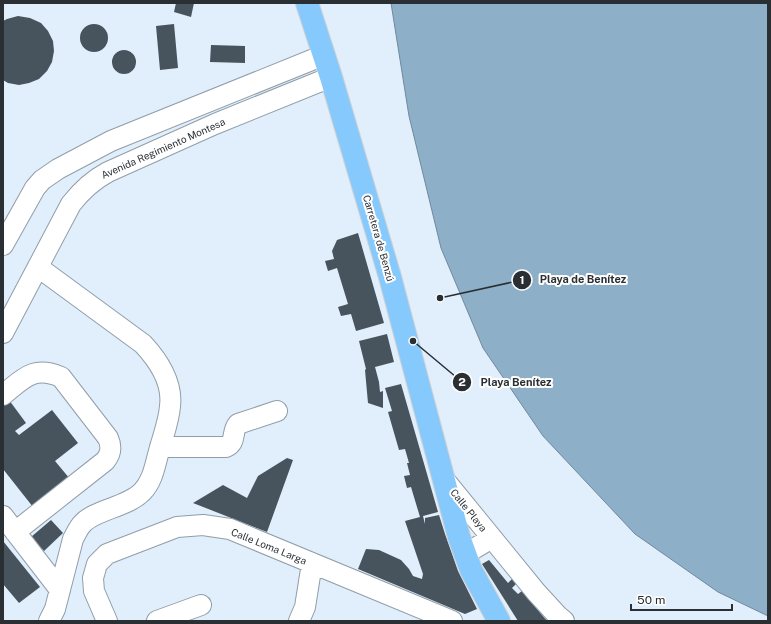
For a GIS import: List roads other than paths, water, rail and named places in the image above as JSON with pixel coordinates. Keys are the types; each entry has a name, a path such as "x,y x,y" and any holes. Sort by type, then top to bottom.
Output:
{"highway":[{"name":"Carretera de Benzú","path":"307,3 331,77 390,277 442,476 465,554 493,619"}],"street":[{"path":"3,245 36,188 42,180 58,168 112,141 324,55"},
{"name":"Avenida Regimiento Montesa","path":"3,333 71,204 86,187 100,176 215,124 331,77"},
{"path":"38,266 143,344 157,360 167,381 170,406 151,480 142,492 135,498 97,514 83,522 74,539 55,609 49,621"},
{"path":"3,395 29,374 43,372 61,377 108,438 111,448 105,461 15,532"},
{"path":"160,447 226,447 234,439 234,432 238,424 277,411"},
{"name":"Calle Playa","path":"442,476 492,538 465,554"},
{"path":"3,516 60,590"},
{"name":"Calle Loma Larga","path":"107,621 94,591 94,571 97,564 107,554 114,550 177,527 203,525 230,529 452,621"},
{"path":"492,538 536,592 564,621"},
{"path":"299,621 305,607 312,563"},
{"path":"157,621 201,605"}],"water":[{"path":"391,3 768,3 768,616 718,592 635,534 543,436 483,348 441,248 409,116"}],"place":[{"name":"Playa de Benítez","path":"440,298"},
{"name":"Playa Benítez","path":"413,341"}]}
